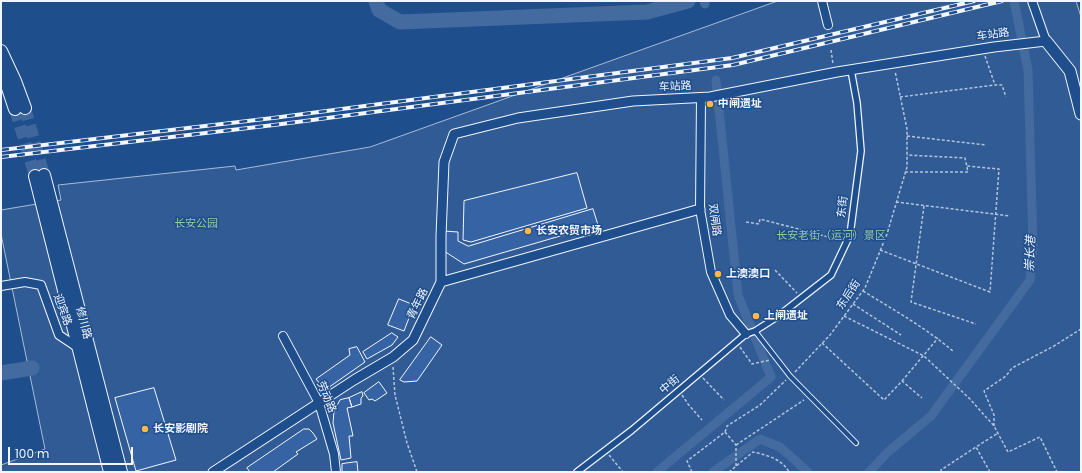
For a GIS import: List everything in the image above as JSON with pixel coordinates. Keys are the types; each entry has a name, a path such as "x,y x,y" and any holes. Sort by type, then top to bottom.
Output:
{"main road":[{"path":"1043,41 1070,71 1081,114"},
{"path":"1,52 15,81 20,109 1,67"},
{"name":"修川路","path":"110,472 39,176 121,472"}],"street":[{"path":"822,1 828,25"},
{"path":"1032,1 1043,41"},
{"name":"车站路","path":"441,282 444,162 454,134 518,118 633,101 705,98 851,70 1043,41"},
{"name":"东街","path":"777,317 830,275 850,235 861,151 857,103 851,70"},
{"name":"双闸路","path":"705,98 700,209 711,272 730,315 746,334"},
{"name":"青年路","path":"213,472 393,357 413,340 441,282 700,209"},
{"name":"迎宾路","path":"1,286 25,282 41,285 59,335 80,349"},
{"name":"中街","path":"577,472 632,430 746,334 755,332 777,317"},
{"name":"劳动路","path":"283,336 319,403 334,454 336,472"}],"lane":[{"path":"755,332 790,376 856,443"}],"path":[{"path":"982,49 995,85"},
{"path":"831,50 835,73"},
{"name":"东后街","path":"692,472 687,461 725,432 727,426 760,405 830,335 863,291 887,234 906,167 906,129 894,64"},
{"path":"900,97 995,85 1002,85 1006,97"},
{"path":"906,136 986,145"},
{"path":"905,172 968,172 965,158 906,155"},
{"path":"880,250 990,292 997,215 999,169 967,166"},
{"path":"896,202 1010,216"},
{"path":"924,206 911,302 976,324"},
{"path":"746,222 760,224 760,219 847,242"},
{"path":"775,270 801,298"},
{"path":"863,291 921,326 954,352"},
{"path":"853,304 901,335"},
{"path":"844,316 924,356 941,370 994,426 1008,452 1040,437 1057,472"},
{"path":"994,426 994,415 984,391 1006,376 1012,368 1054,346 1081,329"},
{"path":"822,343 884,400 924,356 938,338"},
{"path":"736,342 752,364 776,359"},
{"path":"393,357 395,395 407,443 417,472"},
{"path":"699,374 724,400"},
{"path":"902,381 922,398"},
{"path":"679,391 702,420"},
{"path":"736,446 810,396"},
{"path":"725,432 736,446 736,466"},
{"path":"941,472 941,470 998,433"},
{"path":"976,447 990,472"},
{"path":"605,450 623,472"},
{"path":"729,472 753,452 764,454 782,462 789,472"}],"green space":[{"name":"长安老街（运河）景区","path":"778,1 1076,1 1081,17 1081,472 1,472 1,465 45,449 1,234 1,210 61,200 58,185 235,166 236,170 370,147"}],"building":[{"path":"577,173 587,208 471,242 463,240 464,201"},
{"path":"593,209 598,225 464,264 444,251 444,231 458,232 458,241 468,246"},
{"path":"399,299 414,305 404,331 388,325"},
{"path":"392,333 398,337 392,345 367,359 363,352"},
{"path":"431,337 442,345 417,381 404,382 400,380"},
{"path":"357,347 365,362 325,390 316,379 350,355 349,349"},
{"path":"379,382 387,393 375,401 372,399 369,400 364,393"},
{"name":"长安影剧院","path":"154,388 176,460 136,471 115,398"},
{"path":"362,392 363,396 361,398 361,404 352,407 349,398"},
{"path":"349,398 352,407 347,408 353,436 349,436 351,458 341,460 333,423 334,411 340,400"},
{"path":"304,429 309,429 317,439 296,452 298,454 273,472 250,472 247,468"},
{"path":"357,462 358,472 342,472 342,464"}],"waterway":[{"path":"376,1 379,10 400,22 647,12 688,1"},
{"name":"崇长港","path":"869,472 888,452 931,416 1030,280 1033,247 1028,70 1014,1"},
{"path":"657,472 771,377 738,295 716,80"},
{"path":"1,373 32,368"},
{"path":"713,472 760,439 780,447 808,472"}],"tunnel":[{"path":"25,108 44,175"},
{"path":"15,109 35,176"}],"railway":[{"path":"1,150 273,118 732,58 974,1"},
{"path":"1,157 274,125 733,65 1002,1"}],"place":[{"name":"中闸遗址","path":"710,104"},
{"name":"长安农贸市场","path":"528,231"},
{"name":"上澳澳口","path":"718,274"},
{"name":"上闸遗址","path":"756,316"},
{"name":"长安影剧院","path":"145,429"}],"park label":[{"name":"长安公园","path":"196,224"}]}
